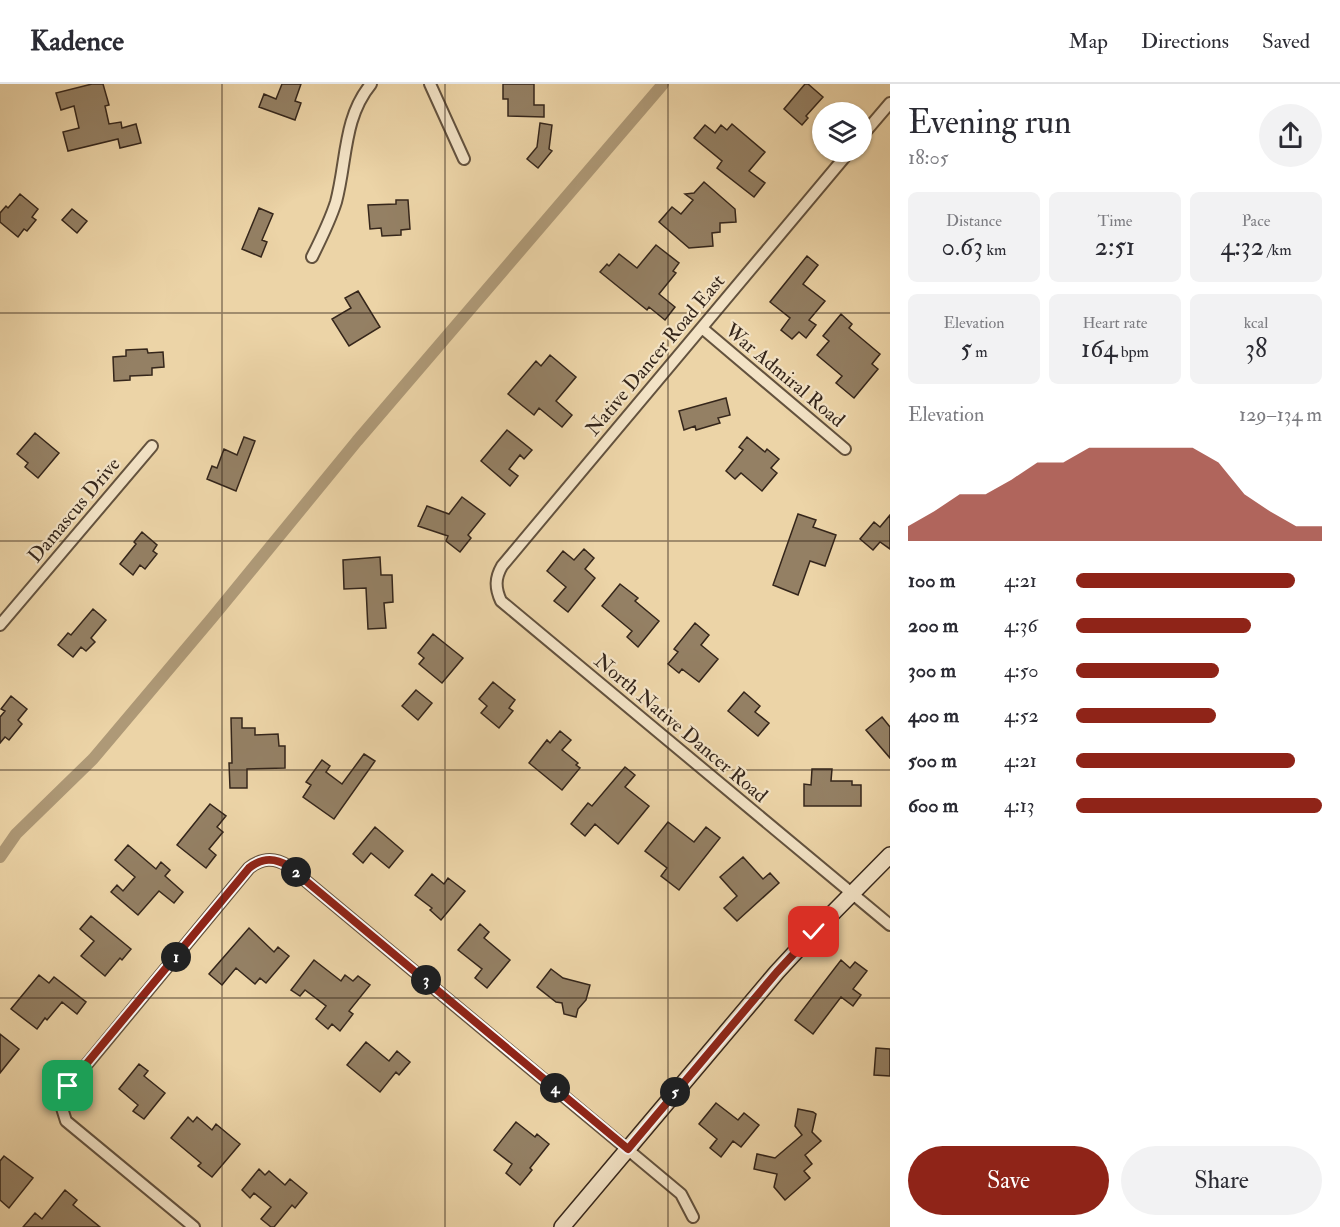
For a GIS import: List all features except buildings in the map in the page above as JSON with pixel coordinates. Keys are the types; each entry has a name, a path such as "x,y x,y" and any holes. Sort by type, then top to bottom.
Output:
{"street":[{"path":"312,257 336,202 351,121 371,84"},
{"path":"430,84 464,159"},
{"path":"872,124 890,103"},
{"name":"Native Dancer Road East","path":"496,585 502,566 841,162"},
{"name":"War Admiral Road","path":"702,328 844,449"},
{"name":"Damascus Drive","path":"0,625 152,446"},
{"name":"North Native Dancer Road","path":"496,585 501,601 890,925"},
{"path":"562,1227 777,972 890,855"},
{"path":"194,1227 66,1121 61,1105 63,1093 249,868 264,860 273,859 288,866 681,1194 693,1217"}],"waterway":[{"path":"0,857 16,834 93,759 357,441 663,84"}],"route":[{"path":"68,1086 249,868 264,860 273,859 288,866 628,1149 777,972 814,932"}]}
